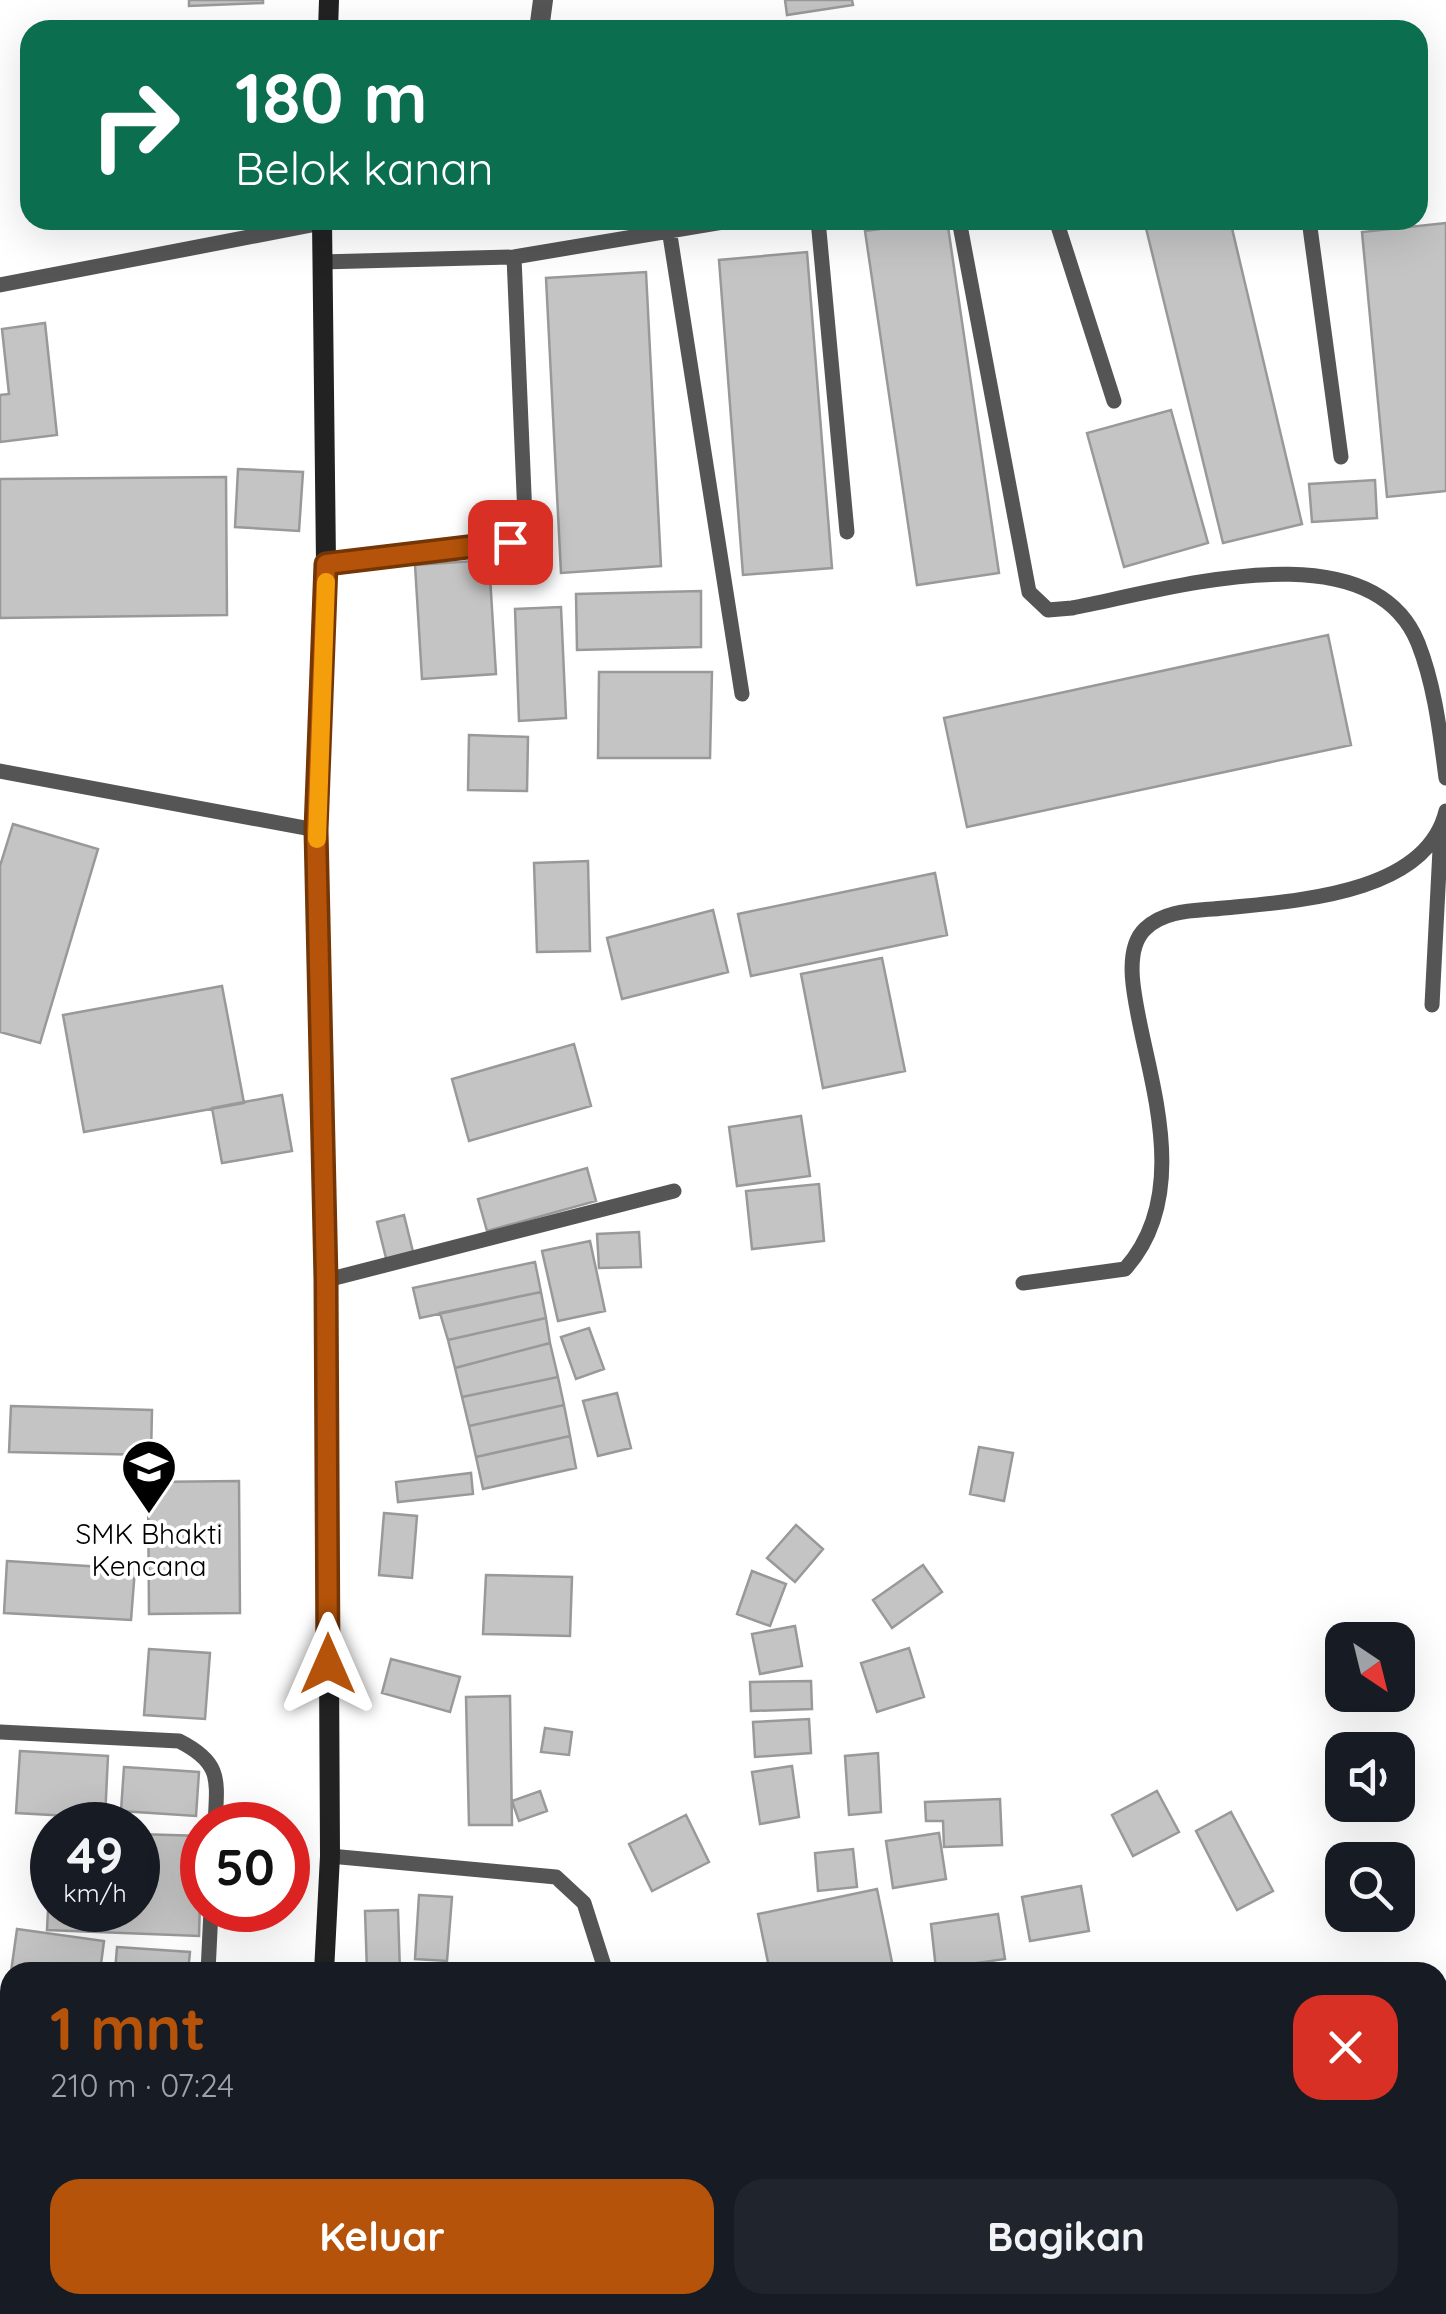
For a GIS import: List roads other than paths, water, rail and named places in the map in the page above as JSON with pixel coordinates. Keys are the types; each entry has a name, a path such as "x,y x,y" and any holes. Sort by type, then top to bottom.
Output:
{"main road":[{"path":"322,230 326,564 316,830 326,1280 330,1856 325,1962"}],"lane":[{"path":"0,286 282,230"},
{"path":"320,262 514,256 663,230"},
{"path":"669,230 742,694"},
{"path":"819,230 847,532"},
{"path":"961,230 1029,592 1038,603 1048,610 1072,608 1291,571 1351,582 1394,607 1417,640 1441,708 1446,778"},
{"path":"1059,230 1114,401"},
{"path":"1310,230 1341,457"},
{"path":"326,564 510,542 524,518 514,256"},
{"path":"0,771 316,830"},
{"path":"1432,1005 1446,811"},
{"path":"1024,1283 1125,1269 1154,1227 1164,1142 1158,1097 1142,1045 1132,963 1132,947 1144,929 1165,914 1305,899 1369,884 1412,862 1442,830"},
{"path":"326,1280 674,1191"},
{"path":"0,1732 178,1741 204,1754 217,1777 216,1802"},
{"path":"330,1856 556,1877 584,1903 603,1962"},
{"path":"208,1962 210,1932"}],"place":[{"name":"SMK Bhakti Kencana","path":"149,1516"}]}
